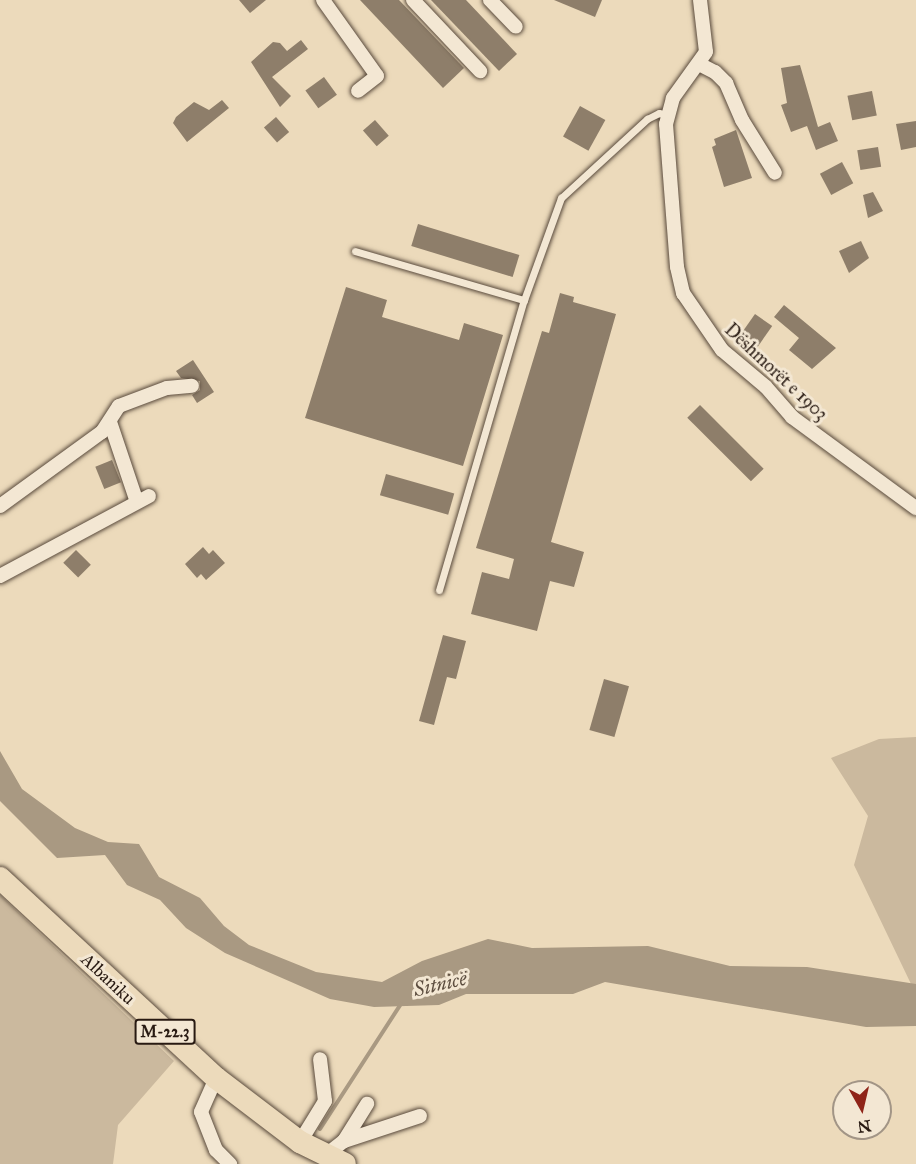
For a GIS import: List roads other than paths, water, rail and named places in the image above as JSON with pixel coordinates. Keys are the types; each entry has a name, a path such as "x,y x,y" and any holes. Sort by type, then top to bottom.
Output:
{"main road":[{"name":"Albaniku","path":"0,878 216,1078 300,1142 335,1160"}],"street":[{"path":"323,0 377,76 358,91"},
{"path":"413,0 480,71"},
{"path":"490,0 516,27"},
{"name":"Dëshmorët e 1903","path":"700,0 706,45 699,64 673,98 667,115 676,267 692,309 722,350 766,387 792,417 916,508"},
{"path":"699,64 715,72 726,83 742,120 776,173"},
{"path":"0,506 110,422 119,406 137,397 192,386"},
{"path":"0,576 143,499 110,422"},
{"path":"300,1142 325,1101 320,1059"},
{"path":"216,1078 201,1112 216,1150 230,1164"},
{"name":"Albaniku","path":"335,1160 367,1104"},
{"name":"Albaniku","path":"344,1141 420,1116"}],"lane":[{"path":"439,590 525,300 561,198 652,116 667,115"},
{"path":"355,251 525,300"}],"water":[{"name":"Sitnicë","path":"0,751 22,789 75,828 108,842 139,844 159,877 200,898 224,926 249,945 316,972 382,982 422,961 488,939 532,948 648,946 730,966 807,967 916,984 916,1026 866,1027 605,982 573,994 466,994 439,1005 374,1007 330,999 225,953 186,928 160,900 127,885 105,855 57,858 0,801"}],"waterway":[{"path":"320,1129 401,1004"}]}
